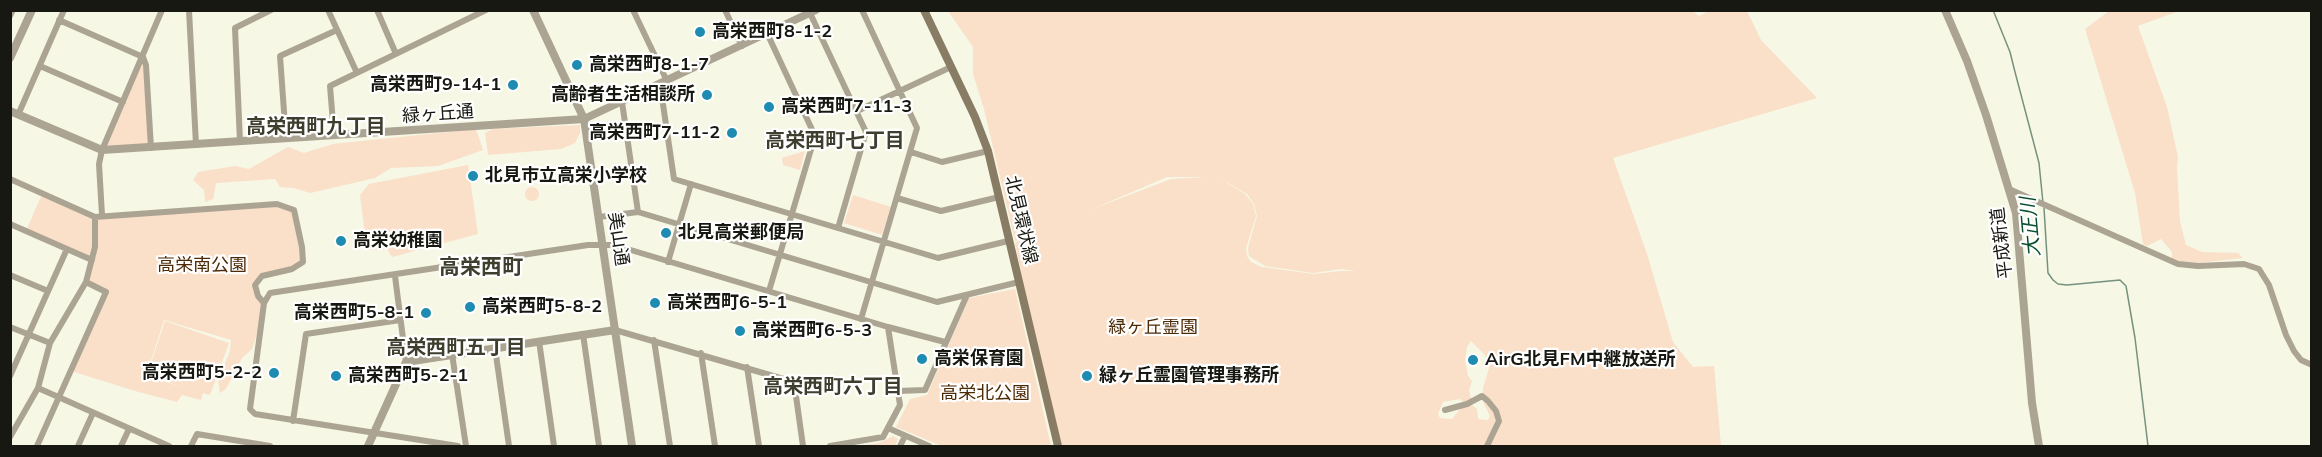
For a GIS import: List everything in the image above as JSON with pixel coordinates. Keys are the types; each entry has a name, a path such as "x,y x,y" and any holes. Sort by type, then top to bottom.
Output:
{"main road":[{"name":"北見環状線","path":"924,10 988,151 1058,447"}],"street":[{"path":"10,16 13,10"},
{"path":"10,58 32,10"},
{"path":"14,113 40,66 64,10"},
{"path":"10,437 38,388 50,344 86,282 95,247 99,164 102,150 162,10"},
{"path":"189,10 196,145"},
{"path":"240,142 235,28 271,10"},
{"path":"327,10 357,73"},
{"path":"377,10 396,54"},
{"name":"美山通","path":"533,10 584,119 632,447"},
{"path":"633,10 663,82 674,179 938,258 1008,241"},
{"path":"725,10 742,46"},
{"path":"861,319 917,128 862,10"},
{"name":"平成新道","path":"1945,10 1966,61 2016,213 2032,403 2039,447"},
{"path":"811,11 866,132 838,228"},
{"name":"緑ヶ丘通","path":"14,113 102,150 584,119 742,46 811,11"},
{"path":"334,135 330,86 481,12"},
{"path":"59,20 143,57 146,65 151,148"},
{"path":"286,139 280,56 337,30"},
{"path":"767,33 815,136 769,291"},
{"path":"40,66 123,102"},
{"path":"857,111 951,67"},
{"path":"622,102 638,212"},
{"path":"910,152 942,162 988,151"},
{"path":"10,179 98,216 277,204 294,210 303,262 292,268 262,276 255,285 258,296 264,303"},
{"path":"668,262 691,184"},
{"path":"2009,189 2178,264 2198,266 2244,264 2259,269 2269,285 2286,335 2294,351 2301,360 2312,365"},
{"path":"897,198 941,211 999,196"},
{"path":"599,217 638,212 937,302 1019,282"},
{"path":"10,224 92,260"},
{"path":"458,447 255,414 249,409 264,303 270,293 395,276 588,245 614,245 945,342"},
{"path":"11,374 67,249"},
{"path":"10,275 48,291"},
{"path":"368,447 406,362 395,276"},
{"path":"37,447 106,292 86,282"},
{"path":"898,391 925,390 967,295"},
{"path":"293,421 306,334 400,320"},
{"path":"10,327 50,344"},
{"path":"830,447 883,437 900,405 888,327"},
{"path":"406,362 615,330 701,353 794,382 803,447"},
{"path":"583,334 598,447"},
{"path":"654,340 670,447"},
{"path":"539,341 554,447"},
{"path":"495,348 509,447"},
{"path":"701,353 715,447"},
{"path":"452,354 466,447"},
{"path":"939,357 962,358"},
{"path":"747,367 759,447"},
{"path":"38,388 170,447"},
{"path":"1445,410 1467,404 1482,396 1488,400 1496,411 1499,421 1487,447"},
{"path":"78,447 93,413"},
{"path":"888,428 929,447"},
{"path":"121,447 129,429"},
{"path":"191,447 197,434 270,447"},
{"path":"900,447 905,436"}],"green space":[{"name":"緑ヶ丘霊園","path":"1691,10 1699,16 1709,11 1747,11 1761,40 1817,98 1613,158 1647,254 1673,342 1693,367 1714,366 1721,446 1062,446 1038,352 1015,243 1024,238 1015,241 984,109 973,74 973,47 948,11","holes":["1216,176 1247,194 1254,204 1257,216 1248,248 1249,256 1265,266 1313,273 1341,269 1356,271 1314,274 1262,267 1251,262 1246,248 1256,216 1253,204 1245,194","1167,177 1206,177 1171,179 1090,210","1471,341 1484,354 1490,365 1483,388 1483,402 1490,416 1488,420 1478,419 1477,409 1472,405 1461,408 1452,419 1440,418 1438,414 1443,402 1460,399 1466,402 1471,399 1469,390 1472,381 1468,376 1465,360 1467,347"]},
{"path":"2109,11 2179,11 2138,26 2167,107 2178,157 2180,221 2186,245 2202,252 2238,253 2243,258 2188,264 2172,259 2172,252 2161,239 2147,246 2143,244 2135,193 2085,29"},
{"path":"143,57 151,148 102,150"},
{"path":"580,125 580,133 575,143 561,149 488,155 485,133 493,129"},
{"path":"476,129 483,150 438,166 391,168 375,178 310,193 280,187 275,179 216,183 213,199 205,202 204,190 193,180 198,172 235,166 249,169 288,147 304,153 333,144"},
{"path":"805,151 800,170 783,165 782,158"},
{"path":"468,165 478,234 392,257 387,249 367,250 360,195 369,184"},
{"path":"529,187 535,187 539,194 535,201 529,201 525,197 525,191"},
{"name":"高栄南公園","path":"42,194 95,217 277,204 294,210 303,262 263,276 256,285 264,303 252,349 242,358 226,389 220,393 218,381 230,351 231,340 164,320 146,376 189,389 147,375 165,321 229,343 210,395 203,393 201,400 182,395 177,402 71,371 106,292 86,282 92,260 26,231"},
{"path":"853,195 891,207 882,235 844,223"},
{"name":"高栄北公園","path":"1015,289 1051,446 942,446 896,427 910,399 927,395 969,298"},
{"name":"高栄北公園","path":"893,436 898,439 895,446 858,446 879,443"}],"waterway":[{"name":"大正川","path":"1993,10 2010,52 2039,163 2043,203"},
{"name":"大正川","path":"2044,208 2048,273 2053,280 2058,284 2067,285 2120,280 2126,286 2135,338 2148,446"}],"place":[{"name":"高栄西町8-1-2","path":"700,32"},
{"name":"高栄西町8-1-7","path":"577,65"},
{"name":"高栄西町9-14-1","path":"513,85"},
{"name":"高齢者生活相談所","path":"707,95"},
{"name":"高栄西町7-11-3","path":"769,107"},
{"name":"高栄西町7-11-2","path":"732,133"},
{"name":"北見市立高栄小学校","path":"473,176"},
{"name":"北見高栄郵便局","path":"666,233"},
{"name":"高栄幼稚園","path":"341,241"},
{"name":"高栄西町6-5-1","path":"655,303"},
{"name":"高栄西町5-8-2","path":"470,307"},
{"name":"高栄西町5-8-1","path":"426,313"},
{"name":"高栄西町6-5-3","path":"740,331"},
{"name":"高栄保育園","path":"922,359"},
{"name":"AirG北見FM中継放送所","path":"1473,360"},
{"name":"高栄西町5-2-2","path":"274,373"},
{"name":"高栄西町5-2-1","path":"336,376"},
{"name":"緑ヶ丘霊園管理事務所","path":"1087,376"}],"district":[{"name":"高栄西町九丁目","path":"316,127"},
{"name":"高栄西町七丁目","path":"835,141"},
{"name":"高栄西町","path":"481,268"},
{"name":"高栄西町五丁目","path":"456,348"},
{"name":"高栄西町六丁目","path":"833,387"}]}
